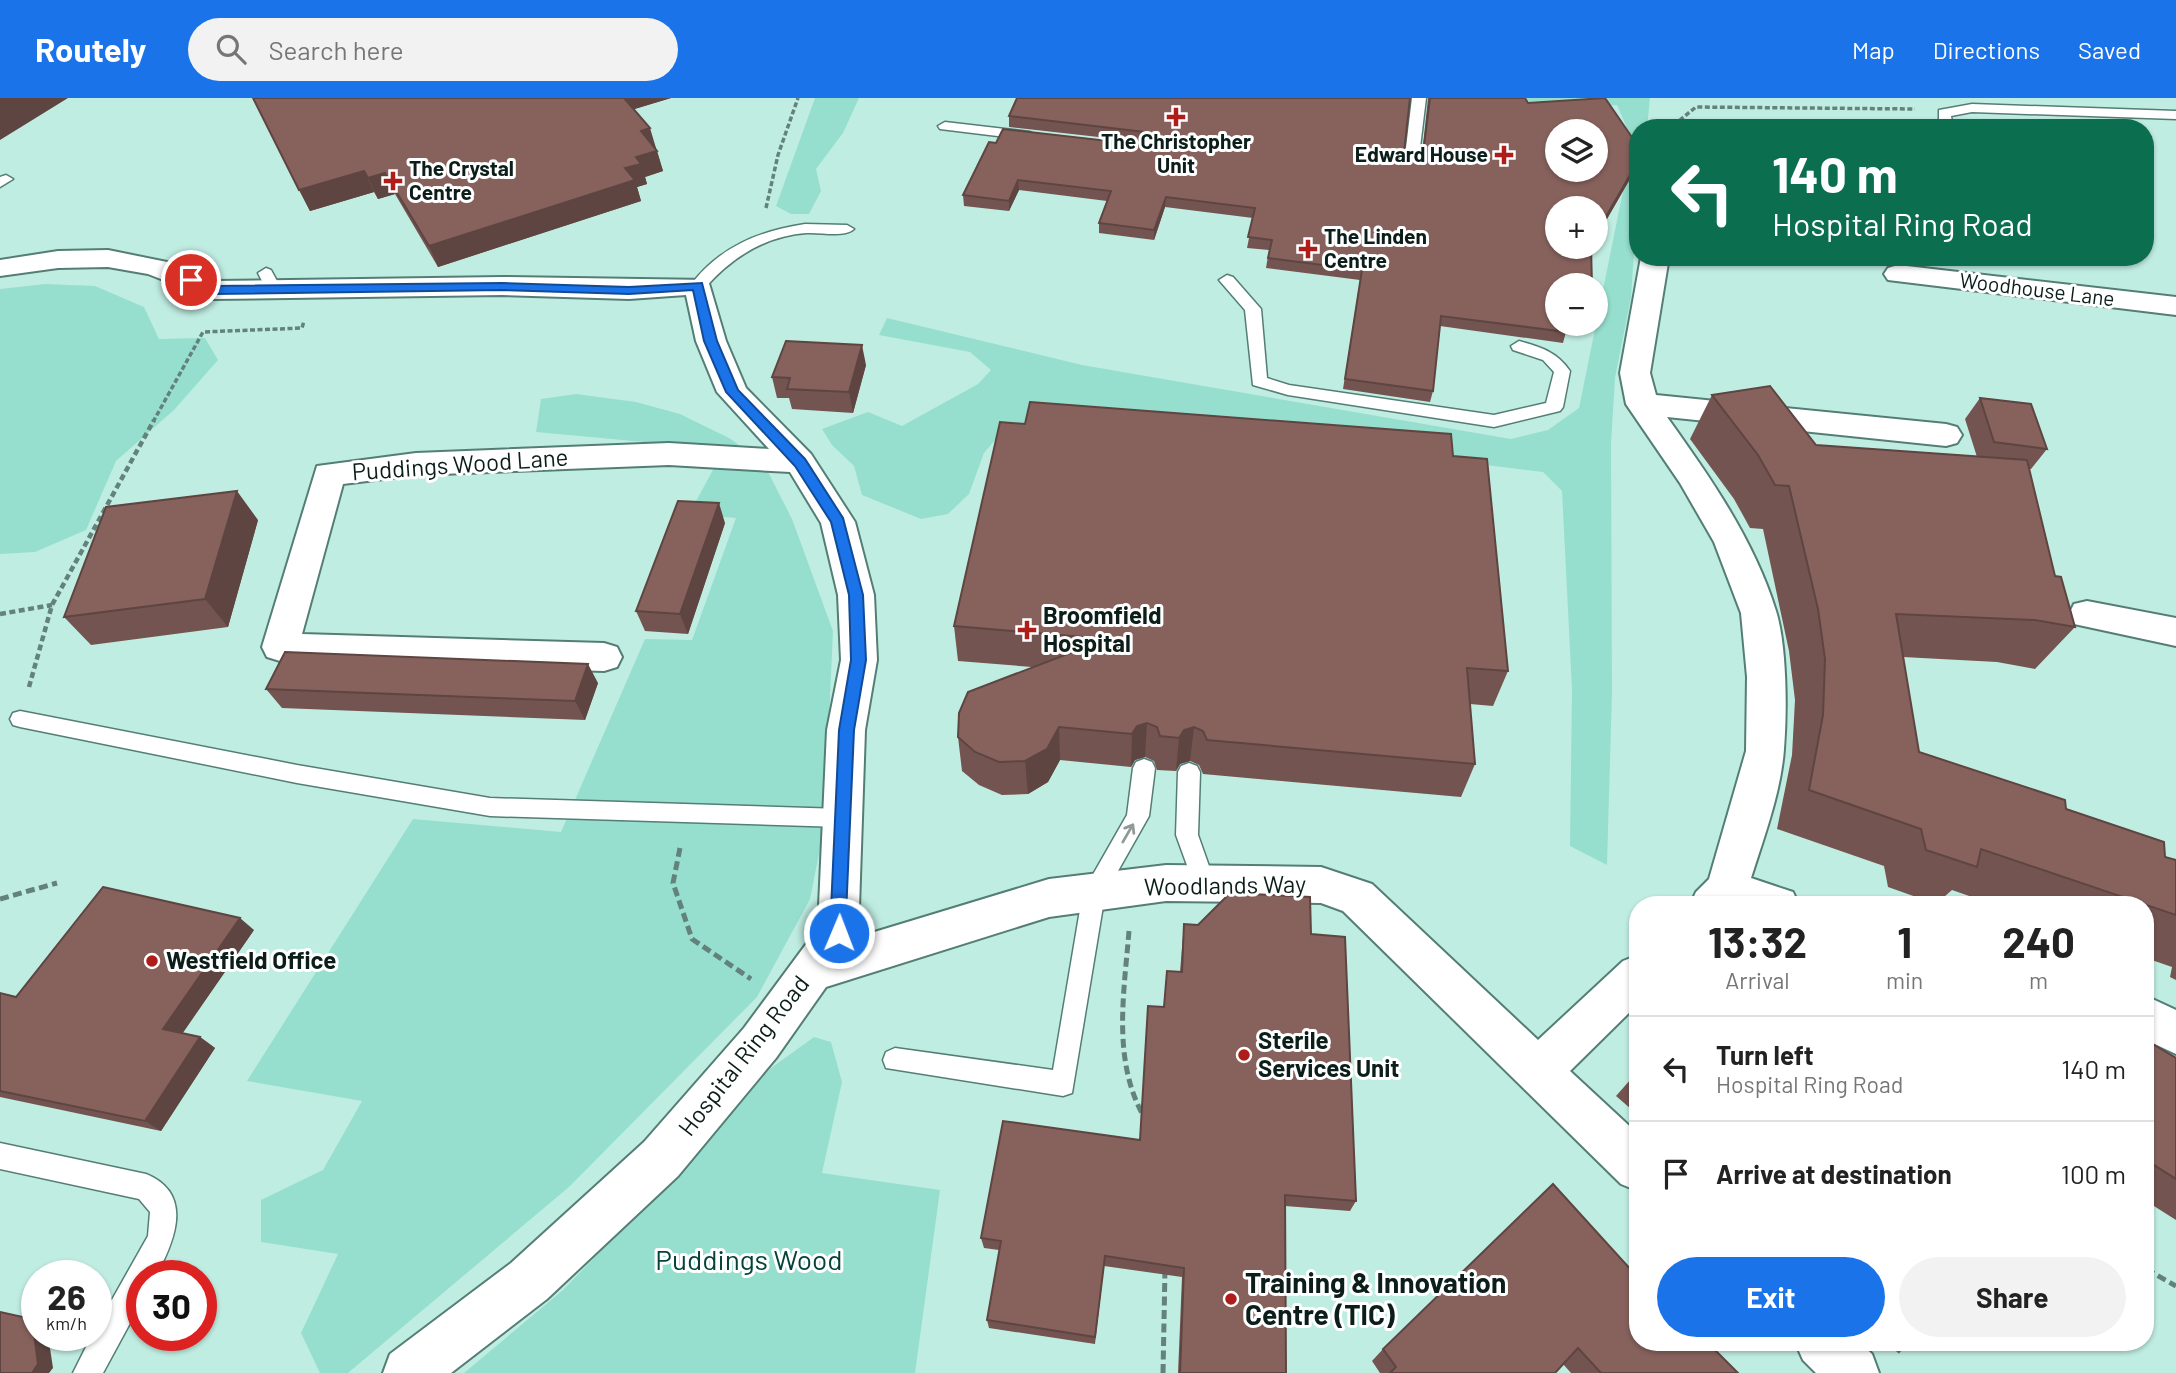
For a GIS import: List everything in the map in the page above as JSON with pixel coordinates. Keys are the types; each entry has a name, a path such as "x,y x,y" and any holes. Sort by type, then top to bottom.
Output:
{"street":[{"path":"0,268 43,261 117,257 170,269 212,290 270,281 314,290 502,286 629,290 698,286"},
{"path":"1653,266 1635,373 1642,404 1693,477 1731,542 1759,613 1766,677 1765,751 1746,829 1719,896"},
{"name":"Woodhouse Lane","path":"1898,274 2176,306"},
{"name":"Hospital Ring Road","path":"409,1373 529,1281 661,1159 760,1043 839,933 846,730 859,660 856,595 838,522 800,462 732,392 710,341 698,286"},
{"path":"1642,404 1946,435"},
{"name":"Puddings Wood Lane","path":"604,657 280,647 329,474 416,464 669,454 800,462"},
{"path":"2087,614 2176,632"},
{"name":"Woodlands Way","path":"802,983 1049,898 1204,883 1321,885 1357,897 1629,1158"},
{"path":"1538,1071 1629,984"},
{"path":"2154,1021 2176,1032"},
{"path":"1830,1351 1853,1373"}],"lane":[{"path":"1411,164 1419,98"},
{"path":"1945,119 1944,113 1972,108 2074,109 2176,115"},
{"path":"945,126 1041,137"},
{"path":"698,286 710,268 758,239 818,225 848,229"},
{"path":"1227,280 1253,309 1259,381 1288,390 1494,421 1554,407 1562,371 1549,356 1520,346"},
{"path":"20,719 297,774 490,807 841,818"},
{"path":"895,1060 1063,1084 1112,890 1138,816 1144,768"},
{"path":"1189,772 1187,835 1204,883"},
{"path":"0,1156 146,1187 164,1208 161,1238 87,1373"}],"path":[{"path":"758,239 778,155 798,98"},
{"path":"1681,119 1696,107 1972,108"},
{"path":"20,719 52,605 203,332 302,328 314,290"},
{"path":"0,614 52,605"},
{"path":"687,813 673,883 692,939 762,986 802,983"},
{"path":"0,899 57,883"},
{"path":"1112,890 1123,1065 1135,1105 1150,1125"},
{"path":"1163,1373 1165,1254"},
{"path":"2154,1272 2176,1286"}],"green space":[{"path":"815,98 859,98 843,133 816,169 821,191 809,214 791,214 776,206"},
{"path":"1526,98 1650,98 1648,119 1629,119 1629,133 1617,105 1535,110"},
{"path":"1629,162 1629,266 1633,266 1631,297 1615,378 1611,444 1612,693 1607,865 1570,846 1572,690 1562,491 1543,472 1374,451 1001,433 984,453 969,494 948,514 921,519 862,495 854,466 832,445 822,429 868,412 902,426 978,384 991,370 970,352 879,335 887,318 1082,365 1511,439 1548,430 1579,408 1594,336 1608,336 1606,273"},
{"path":"45,284 95,286 144,307 159,339 205,338 218,360 174,410 116,461 86,530 35,552 0,554 0,289"},
{"path":"576,394 636,402 680,414 731,439 765,466 792,519 833,631 824,829 810,899 757,997 569,1187 348,1373 320,1373 301,1333 338,1254 261,1242 261,1200 323,1170 362,1101 247,1081 413,819 561,832 645,639 692,640 736,518 689,514 714,468 687,446 536,432 541,399"},
{"name":"Puddings Wood","path":"814,1037 831,1042 842,1082 822,1173 940,1190 915,1373 464,1373 563,1290 771,1068"}],"building":[{"name":"The Crystal Centre","path":"253,98 624,98 650,128 641,131 657,151 636,157 641,164 625,168 635,180 429,246 385,173 368,178 364,171 299,190"},
{"path":"1017,98 1410,98 1404,153 1412,160 1423,154 1430,98 1525,98 1528,103 1605,98 1629,133 1629,177 1608,213 1608,196 1545,196 1545,259 1591,259 1592,273 1545,273 1545,329 1441,316 1433,391 1345,379 1362,270 1268,258 1272,240 1248,237 1255,208 1166,197 1154,230 1099,223 1111,191 1018,180 1009,201 963,195 989,142 996,143 1003,129 1152,146 1162,140 1153,133 1009,116"},
{"path":"786,341 862,345 849,392 787,389 790,378 772,377"},
{"path":"1770,386 1816,445 2027,460 2055,576 2061,577 2075,627 2035,620 1896,614 1919,752 2065,800 2066,809 2164,842 2165,857 2176,860 2176,915 2154,908 2154,896 2120,896 1981,849 1977,867 1926,850 1921,829 1809,790 1823,715 1825,659 1818,609 1789,486 1775,485 1758,455 1712,395"},
{"path":"1980,398 2031,404 2047,449 1994,442"},
{"path":"1030,402 1451,434 1453,456 1487,459 1508,671 1467,668 1475,764 1207,740 1203,731 1194,727 1184,730 1179,738 1160,736 1157,727 1147,723 1137,726 1132,734 1059,727 1047,749 1025,761 999,762 975,752 958,737 959,713 968,692 1107,639 954,626 1000,422 1025,424"},
{"path":"237,491 205,599 64,617 106,507"},
{"path":"678,501 719,503 680,614 636,611"},
{"path":"285,652 588,664 575,701 266,689"},
{"path":"103,887 240,918 163,1029 200,1037 145,1121 0,1091 0,993 16,997"},
{"path":"1230,893 1310,897 1311,934 1345,937 1356,1201 1285,1195 1286,1373 1180,1373 1184,1268 1105,1256 1095,1337 987,1320 1001,1241 981,1238 1003,1121 1140,1140 1148,1006 1164,1007 1167,971 1182,972 1184,924 1198,925"},
{"path":"2154,1045 2176,1058 2176,1179 2154,1165"},
{"path":"1553,1184 1629,1268 1629,1351 1716,1351 1738,1373 1601,1373 1578,1348 1555,1373 1390,1373 1396,1367 1383,1349"},
{"path":"0,1312 21,1317 21,1351 36,1351 38,1364 32,1373 0,1373"}],"place":[{"name":"The Christopher Unit","path":"1176,117"},
{"name":"Edward House","path":"1504,155"},
{"name":"The Crystal Centre","path":"393,181"},
{"name":"The Linden Centre","path":"1308,249"},
{"name":"Broomfield Hospital","path":"1027,630"},
{"name":"Westfield Office","path":"152,961"},
{"name":"Sterile Services Unit","path":"1244,1055"},
{"name":"Training & Innovation Centre (TIC)","path":"1231,1299"}],"route":[{"path":"191,280 212,290 502,286 629,290 698,286 710,341 732,392 800,462 838,522 856,595 859,660 846,730 839,933"}]}
